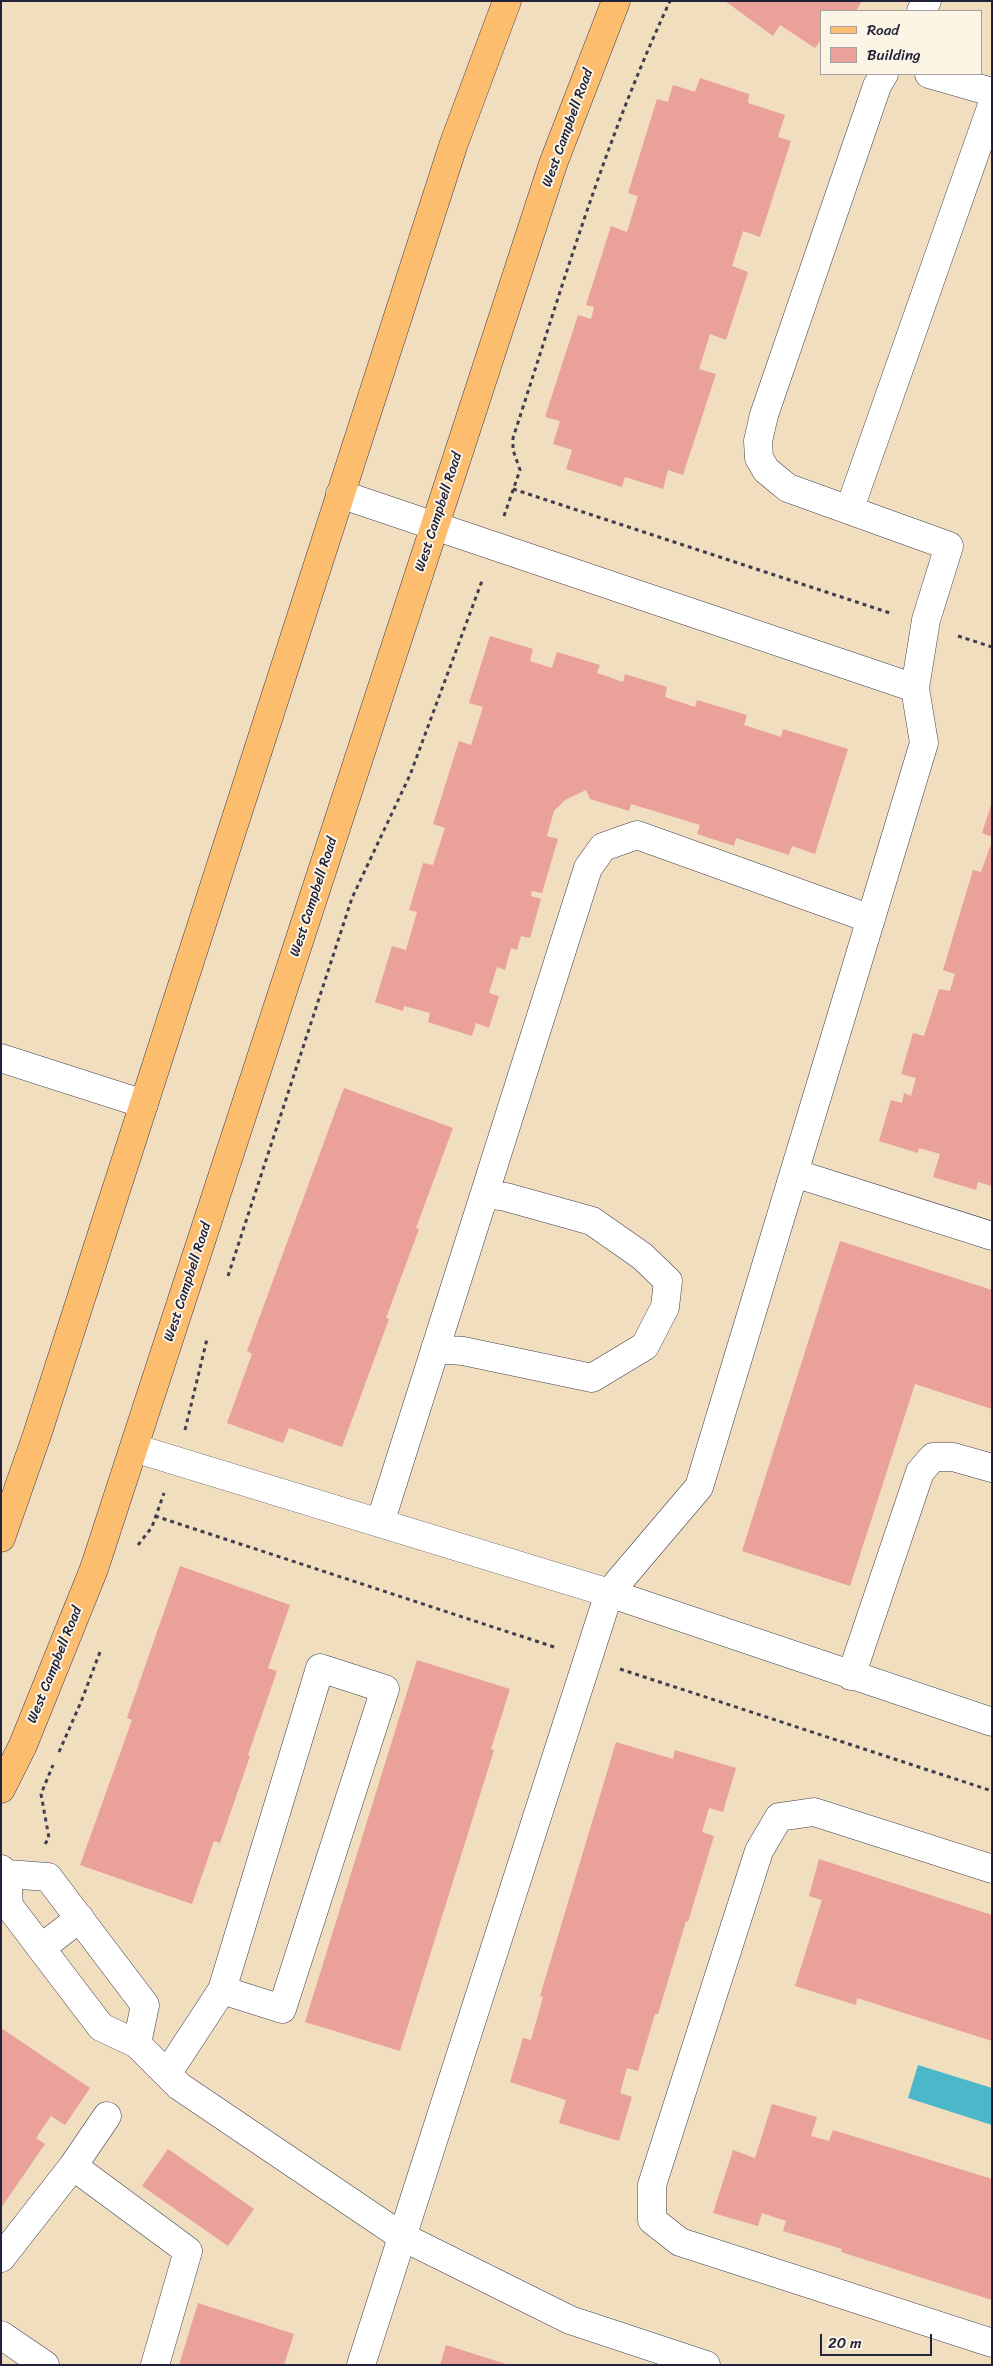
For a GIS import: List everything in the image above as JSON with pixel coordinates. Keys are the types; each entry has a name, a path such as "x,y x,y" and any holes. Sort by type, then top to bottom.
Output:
{"main road":[{"path":"1,1538 38,1435 454,143 507,1"},
{"name":"West Campbell Road","path":"1,1789 23,1745 94,1569 553,164 616,1"}],"street":[{"path":"361,2365 609,1593 699,1487 924,743 915,688 926,620 949,546 850,508 788,488 766,470 760,458 758,441 777,378 877,86 883,75"},
{"path":"932,75 992,92"},
{"path":"850,508 992,105"},
{"path":"340,494 915,688"},
{"path":"380,1523 588,868 603,847 637,835 871,919"},
{"path":"1,1058 144,1104"},
{"path":"794,1173 992,1236"},
{"path":"436,1349 463,1351 592,1378 645,1346 665,1307 668,1281 642,1256 592,1221 506,1197 485,1194"},
{"path":"134,1448 609,1593 992,1722"},
{"path":"851,1676 920,1472 933,1458 953,1457 992,1468"},
{"path":"167,2074 222,1990 320,1668 385,1689 282,2009 222,1990"},
{"path":"992,1869 814,1812 779,1817 759,1851 652,2185 652,2220 680,2242 992,2343"},
{"path":"138,2044 145,2005 80,1918 48,1877 4,1871 9,1906 101,2027 138,2044 179,2086 401,2236 570,2320 706,2365"},
{"path":"41,1948 80,1918"},
{"path":"1,2258 73,2166 107,2116"},
{"path":"73,2166 188,2251 155,2365"},
{"path":"1,2335 45,2365"}],"path":[{"path":"506,508 520,470 513,450 516,429 609,146 642,60 670,1"},
{"path":"514,489 900,617"},
{"path":"224,1285 352,898 410,776 477,595"},
{"path":"956,635 992,647"},
{"path":"186,1425 207,1338"},
{"path":"135,1554 138,1545 152,1527 167,1484"},
{"path":"155,1516 560,1649"},
{"path":"42,1848 49,1838 40,1794 81,1702 101,1647"},
{"path":"612,1666 992,1792"}],"water":[{"path":"918,2065 992,2088 992,2125 908,2098"}],"building":[{"path":"725,1 862,1 857,10 820,10 820,41 815,48 780,25 773,36"},
{"path":"700,78 749,94 748,103 785,115 778,137 791,141 760,237 743,231 732,266 748,272 726,340 710,334 699,369 716,374 683,475 668,470 663,489 625,477 622,487 566,469 572,450 553,444 560,421 545,417 578,315 591,319 594,307 586,305 611,226 627,232 638,196 628,193 657,99 668,102 673,85 695,92"},
{"path":"490,636 533,649 530,661 552,668 557,652 600,665 597,673 623,682 625,674 667,687 665,697 695,707 697,700 747,715 744,725 781,737 783,729 848,749 815,854 792,846 789,855 736,838 734,846 697,834 700,825 631,804 629,811 590,799 586,790 565,800 554,811 547,836 558,839 542,893 532,891 531,896 541,899 530,938 521,936 517,950 511,948 505,970 497,967 489,993 499,996 489,1028 476,1023 472,1036 428,1022 430,1013 404,1006 403,1011 375,1002 392,946 406,950 417,912 409,910 423,863 433,865 445,828 433,824 459,741 471,745 483,707 469,703"},
{"path":"992,805 992,837 982,833"},
{"path":"992,841 992,1186 978,1182 976,1190 933,1177 940,1154 919,1148 918,1153 879,1141 891,1100 902,1103 904,1093 911,1096 916,1078 901,1074 913,1033 924,1036 939,989 950,991 955,974 943,970 973,870 981,872"},
{"path":"344,1088 453,1128 416,1228 419,1229 386,1318 389,1319 342,1447 289,1428 283,1443 227,1423 252,1354 247,1351"},
{"path":"840,1241 992,1290 992,1409 915,1384 850,1586 742,1551"},
{"path":"180,1566 290,1605 268,1668 277,1671 248,1755 250,1756 220,1843 214,1841 192,1904 80,1865 132,1720 127,1718"},
{"path":"417,1660 510,1689 491,1749 494,1750 400,2051 305,2022"},
{"path":"616,1742 673,1759 675,1750 736,1768 723,1812 709,1808 702,1832 714,1836 688,1922 686,1921 658,2014 655,2014 638,2071 627,2068 620,2093 632,2097 619,2141 559,2123 566,2100 510,2082 523,2038 531,2040 543,1997 540,1996"},
{"path":"819,1859 992,1915 992,2041 857,1998 856,2005 795,1986 822,1900 809,1896"},
{"path":"1,2028 90,2088 65,2125 51,2116 36,2138 45,2144 1,2208"},
{"path":"772,2104 817,2117 811,2136 829,2141 833,2130 992,2179 992,2300 841,2252 842,2249 783,2231 786,2221 762,2213 758,2226 713,2213 733,2150 755,2158"},
{"path":"168,2149 254,2209 228,2246 142,2186"},
{"path":"198,2303 294,2334 284,2365 179,2365"},
{"path":"446,2345 506,2364 506,2365 440,2365"}]}
